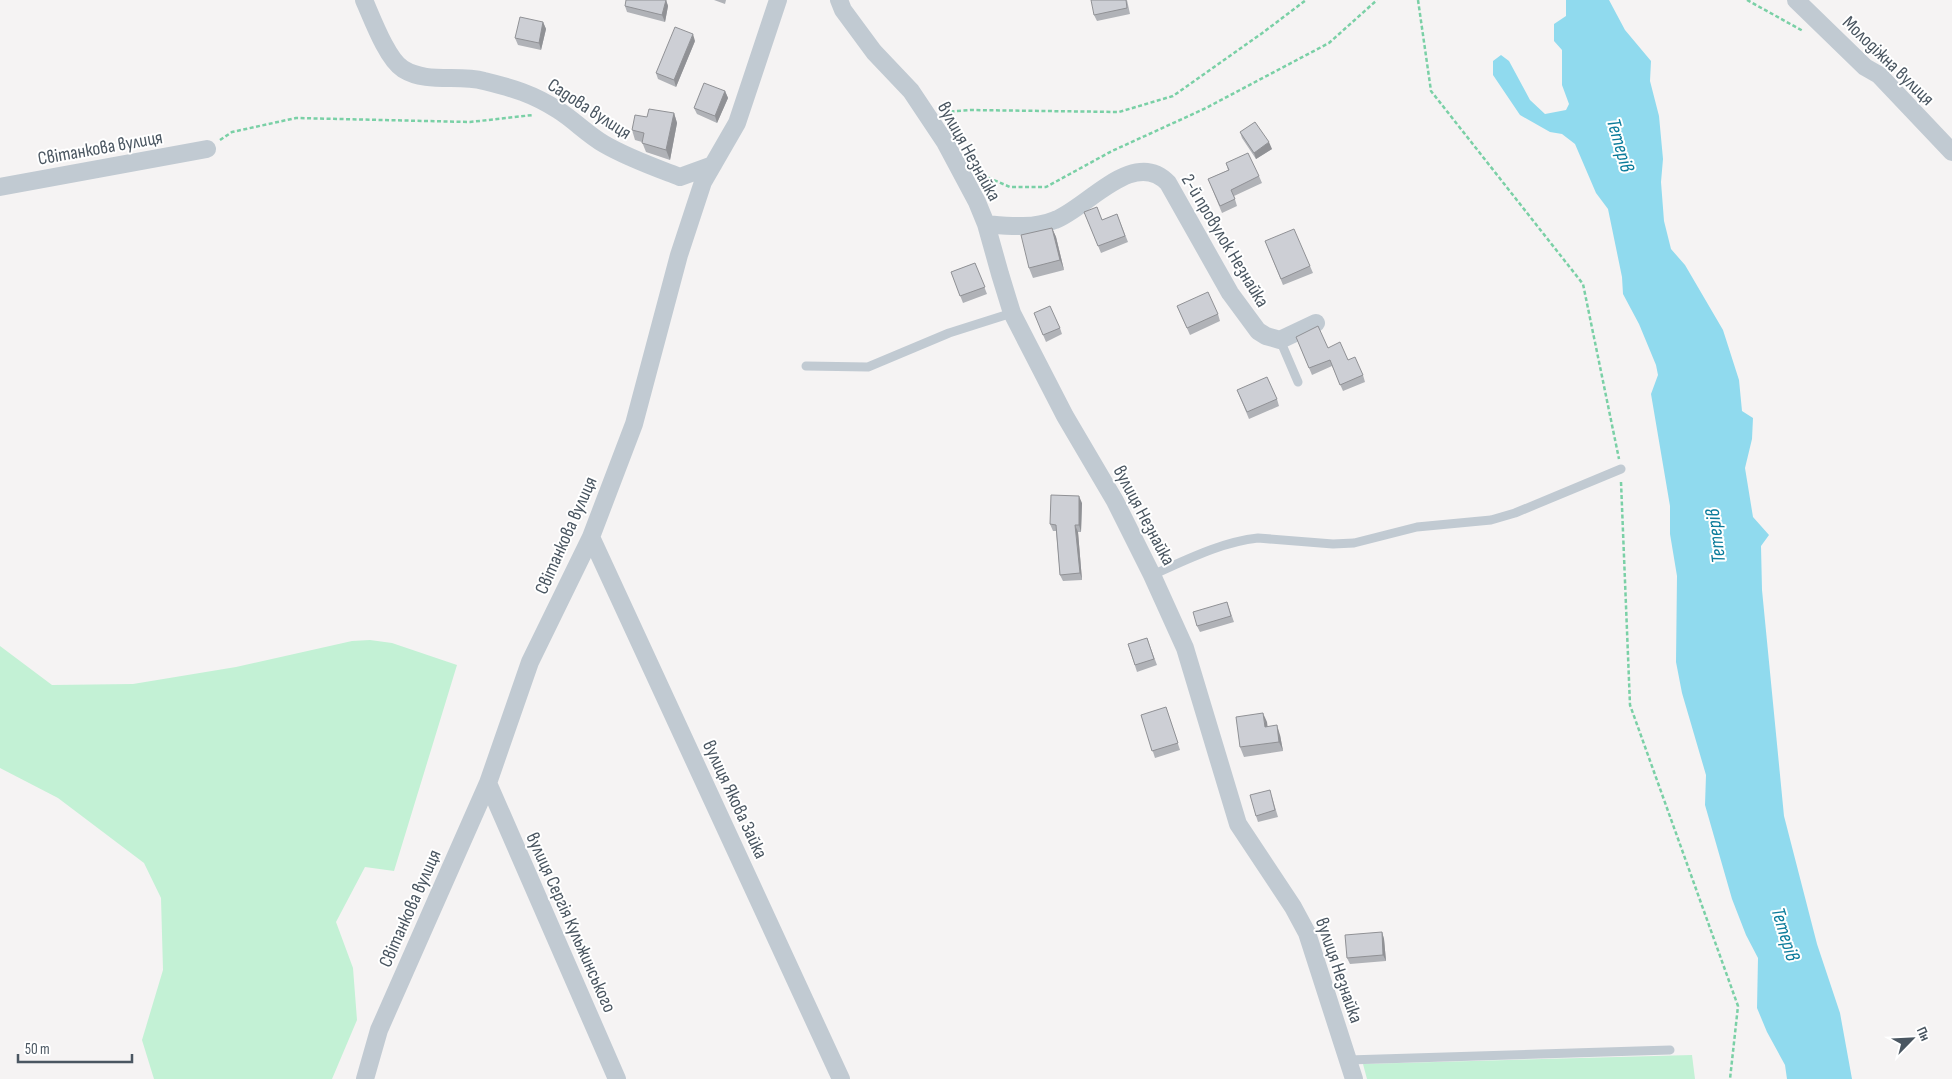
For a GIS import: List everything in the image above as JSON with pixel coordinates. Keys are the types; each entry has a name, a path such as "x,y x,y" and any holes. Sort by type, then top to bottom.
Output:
{"street":[{"name":"Садова вулиця","path":"364,0 392,59 401,68 413,74 448,79 480,80 524,92 560,111 601,143 631,158 680,177 713,165"},
{"name":"Світанкова вулиця","path":"365,1079 379,1030 488,783 530,662 591,536 634,424 679,255 703,182 737,123 778,0"},
{"name":"вулиця Незнайка","path":"840,0 843,10 874,52 911,91 958,165 986,224 1012,312 1065,416 1115,501 1152,575 1185,648 1238,824 1293,907 1307,933 1354,1079"},
{"name":"Молодіжна вулиця","path":"1796,0 1865,67 1879,75 1952,152"},
{"name":"Світанкова вулиця","path":"0,186 207,150"},
{"name":"2-й провулок Незнайка","path":"986,224 1029,226 1054,221 1077,209 1109,184 1120,178 1140,172 1156,173 1168,183 1176,194 1217,271 1252,323 1266,336 1280,340"},
{"path":"1280,340 1316,324"},
{"name":"вулиця Якова Зайка","path":"591,536 841,1079"},
{"name":"вулиця Сергія Кульжинського","path":"488,783 617,1079"}],"lane":[{"path":"806,366 868,367 949,333 1012,312"},
{"path":"1280,340 1298,382"},
{"path":"1152,575 1190,558 1248,539 1258,538 1333,544 1354,543 1417,527 1491,520 1515,513 1621,469"},
{"path":"1348,1060 1670,1050"}],"path":[{"path":"925,113 971,110 1119,112 1173,96 1306,0"},
{"path":"958,165 1010,187 1046,187 1112,151 1204,109 1328,43 1377,0"},
{"path":"1418,0 1430,91 1583,284 1621,469 1630,705 1738,1006 1730,1079"},
{"path":"207,150 232,132 296,118 470,122 560,111"}],"green space":[{"path":"370,640 392,643 457,665 394,871 365,867 336,922 353,968 357,1020 332,1079 154,1079 142,1040 163,970 161,898 144,863 58,798 0,768 0,646 52,685 133,684 236,667 352,641"},
{"path":"1692,1055 1695,1079 1367,1079 1363,1064"}],"water":[{"name":"Тетерів","path":"1566,0 1609,0 1625,30 1651,61 1650,81 1659,116 1663,159 1661,182 1664,221 1671,249 1685,265 1723,330 1739,380 1742,411 1753,418 1752,439 1745,468 1753,517 1769,535 1761,546 1762,590 1784,816 1817,944 1840,1013 1852,1079 1787,1079 1785,1065 1767,1032 1757,1008 1758,958 1746,935 1732,899 1705,805 1706,775 1682,693 1676,662 1677,576 1670,534 1670,506 1651,394 1658,375 1656,365 1639,324 1623,294 1622,277 1608,209 1596,193 1575,144 1562,134 1550,132 1520,115 1493,75 1493,61 1501,55 1509,61 1530,100 1545,114 1566,110 1569,104 1562,85 1562,50 1554,41 1554,24 1566,16"}],"building":[{"path":"626,0 666,0 662,15 625,6"},
{"path":"1091,0 1126,0 1127,8 1094,15"},
{"path":"520,17 543,22 539,43 515,38"},
{"path":"675,27 693,34 674,80 656,73"},
{"path":"704,83 725,91 715,116 694,108"},
{"path":"649,109 674,113 666,150 642,143 644,133 632,130 635,115 647,117"},
{"path":"1255,122 1269,142 1254,153 1240,132"},
{"path":"1248,153 1259,176 1231,190 1235,199 1220,206 1208,179 1229,170 1226,163"},
{"path":"1097,207 1102,220 1117,214 1125,236 1098,246 1084,212"},
{"path":"1052,228 1060,260 1029,268 1021,235"},
{"path":"1294,229 1310,266 1281,279 1265,241"},
{"path":"975,263 985,287 960,296 951,272"},
{"path":"1208,292 1218,314 1187,328 1177,306"},
{"path":"1050,306 1060,328 1043,335 1034,313"},
{"path":"1318,326 1328,348 1340,342 1348,360 1355,357 1363,375 1340,385 1330,360 1309,368 1296,337"},
{"path":"1267,377 1277,399 1247,412 1237,390"},
{"path":"1051,495 1079,496 1079,525 1075,525 1080,573 1060,575 1056,525 1050,524"},
{"path":"1227,602 1231,616 1197,626 1193,612"},
{"path":"1147,638 1154,659 1135,665 1128,644"},
{"path":"1166,707 1178,743 1152,751 1141,715"},
{"path":"1263,713 1265,727 1277,725 1279,742 1240,747 1236,717"},
{"path":"1270,790 1275,810 1256,816 1250,795"},
{"path":"1382,932 1383,955 1347,958 1345,935"}]}
